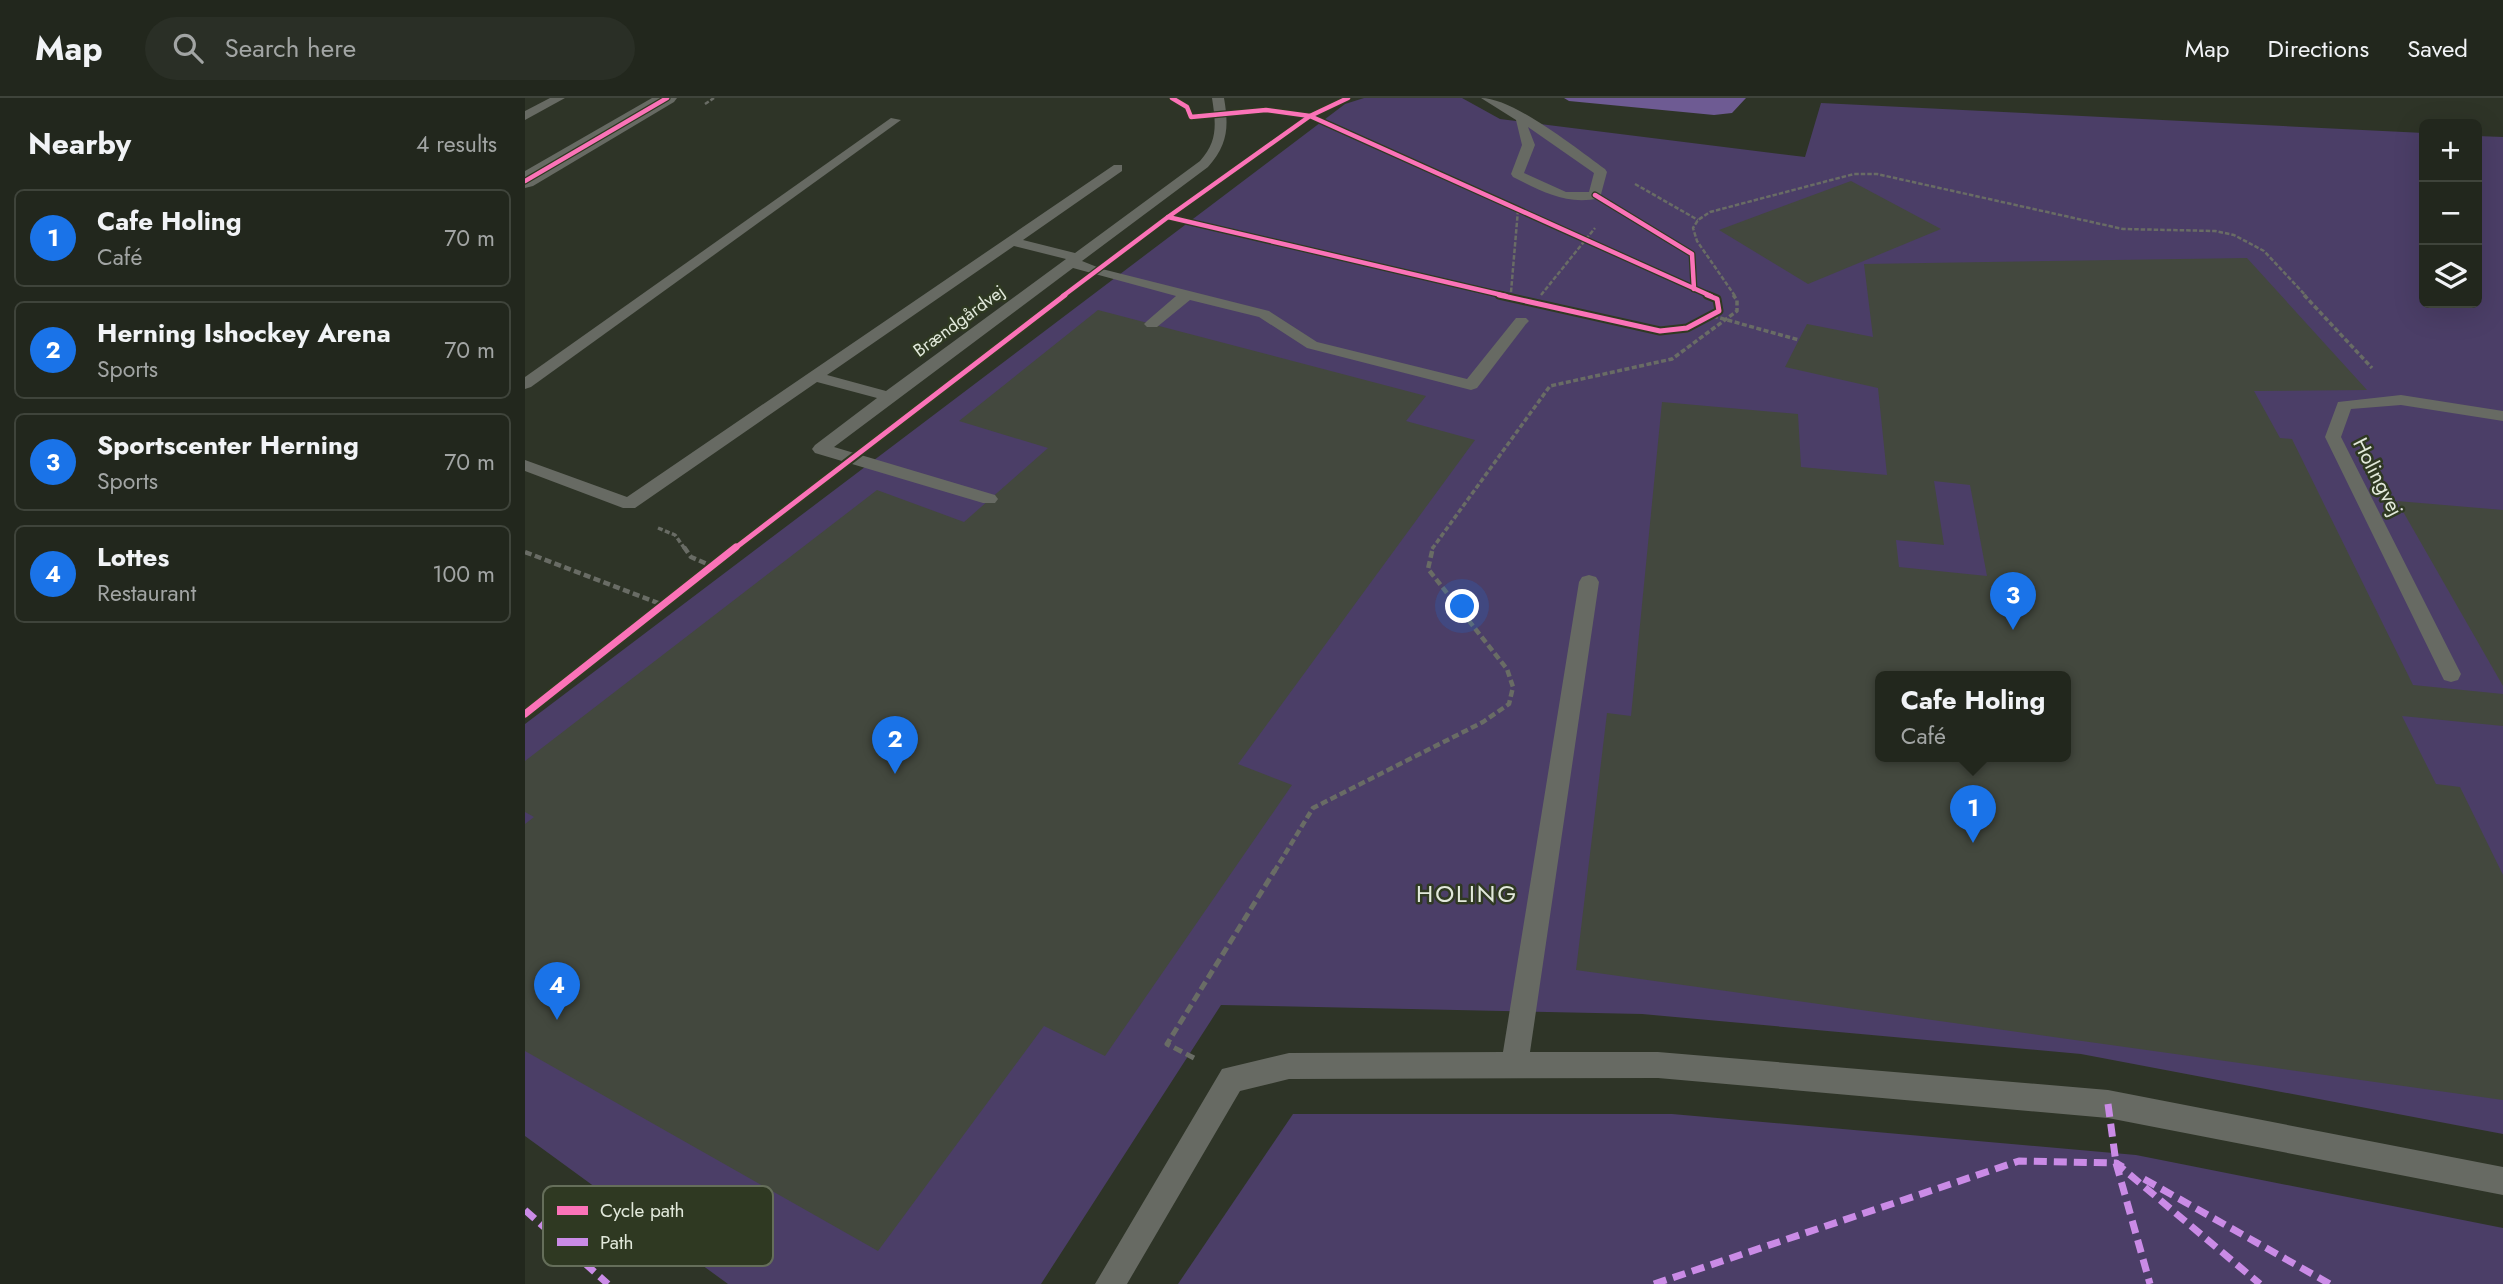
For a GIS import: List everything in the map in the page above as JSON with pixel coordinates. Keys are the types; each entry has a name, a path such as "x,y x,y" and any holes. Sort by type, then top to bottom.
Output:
{"street":[{"path":"525,181 667,98"}],"lane":[{"path":"525,116 559,98"},
{"name":"Brændgårdvej","path":"989,499 821,449 888,396 1076,261 1204,164 1215,152 1224,132 1218,98"},
{"path":"1487,98 1555,138 1601,172 1595,195 1582,198 1561,196 1517,174 1530,144 1522,127 1522,119"},
{"path":"525,384 895,120"},
{"path":"525,465 629,504 1118,168"},
{"path":"1012,241 1076,261 1097,272 1263,314 1312,345 1471,385 1521,321"},
{"path":"1152,324 1187,295"},
{"path":"815,377 888,396"},
{"name":"Holingvej","path":"2451,674 2333,437 2344,405 2402,400 2503,416"},
{"path":"1514,1066 1589,582"},
{"path":"1110,1284 1232,1079 1289,1066 1658,1065 2108,1104 2503,1181"}],"path":[{"path":"1232,1079 1167,1044 1314,808 1483,722 1509,704 1513,687 1507,668 1429,569 1431,550 1550,386 1672,359 1737,311 1737,300 1696,241 1693,228 1698,220 1710,212 1834,178 1854,174 1877,174 2123,229 2215,231 2234,235 2264,251 2402,400"},
{"path":"1521,321 1633,183 1698,220"},
{"path":"1511,296 1521,195 1542,187"},
{"path":"1595,195 1613,205"},
{"path":"1509,205 1529,215"},
{"path":"1574,234 1597,245"},
{"path":"1497,293 1549,305"},
{"path":"1713,316 1799,340"},
{"path":"629,504 640,521 675,535 691,557 712,566"},
{"path":"525,552 663,605"},
{"path":"702,574 723,558"},
{"path":"653,613 673,597"}],"shaded area":[{"path":"1364,98 1462,98 1500,119 1805,157 1821,103 2419,133 2419,308 2482,308 2482,136 2503,137 2503,1134 2081,1054 1642,1014 1221,1005 1041,1284 728,1284 703,1266 773,1266 773,1186 594,1186 525,1136 525,724 1345,104"},
{"path":"1564,98 1746,98 1732,113 1714,115 1569,101"},
{"path":"1293,1114 1672,1114 2136,1155 2503,1228 2503,1284 1178,1284"}],"building":[{"path":"1851,181 1941,229 1808,284 1719,230"},
{"path":"2247,258 2367,390 2254,391 2280,438 2292,439 2413,685 2503,694 2503,726 2402,716 2436,784 2460,787 2503,875 2503,1100 1576,970 1607,713 1631,716 1662,402 1798,414 1801,467 1887,475 1878,388 1785,367 1807,324 1873,337 1864,264","holes":["1934,481 1970,485 1987,576 1899,567 1896,540 1944,545"]},
{"path":"1098,310 1426,396 1406,421 1475,440 1238,764 1292,785 1105,1056 1044,1026 878,1251 773,1192 773,1186 763,1186 525,1051 525,824 534,817 525,812 525,761 877,490 964,522 1048,448 959,421"},
{"path":"2397,501 2503,510 2503,686"}],"marked path":[{"path":"2108,1104 2116,1163 2123,1167"},
{"path":"1654,1284 2019,1161 2116,1163 2260,1284"},
{"path":"2116,1163 2150,1284"},
{"path":"2144,1179 2330,1284"},
{"path":"525,1210 543,1226"},
{"path":"588,1266 608,1284"}],"cycle path":[{"path":"525,181 667,98"},
{"path":"1168,217 1650,330 1687,328 1703,322 1719,311 1717,299 1310,116 1266,110 1191,117 1187,107 1172,98"},
{"path":"525,714 849,458 1168,217 1310,116 1348,98"},
{"path":"1595,195 1692,254 1694,289"}],"place":[{"name":"Sportscenter Herning","path":"2013,630"},
{"name":"Herning Ishockey Arena","path":"895,774"},
{"name":"Cafe Holing","path":"1973,843"},
{"name":"Lottes","path":"557,1020"}],"district":[{"name":"HOLING","path":"1467,893"}]}
